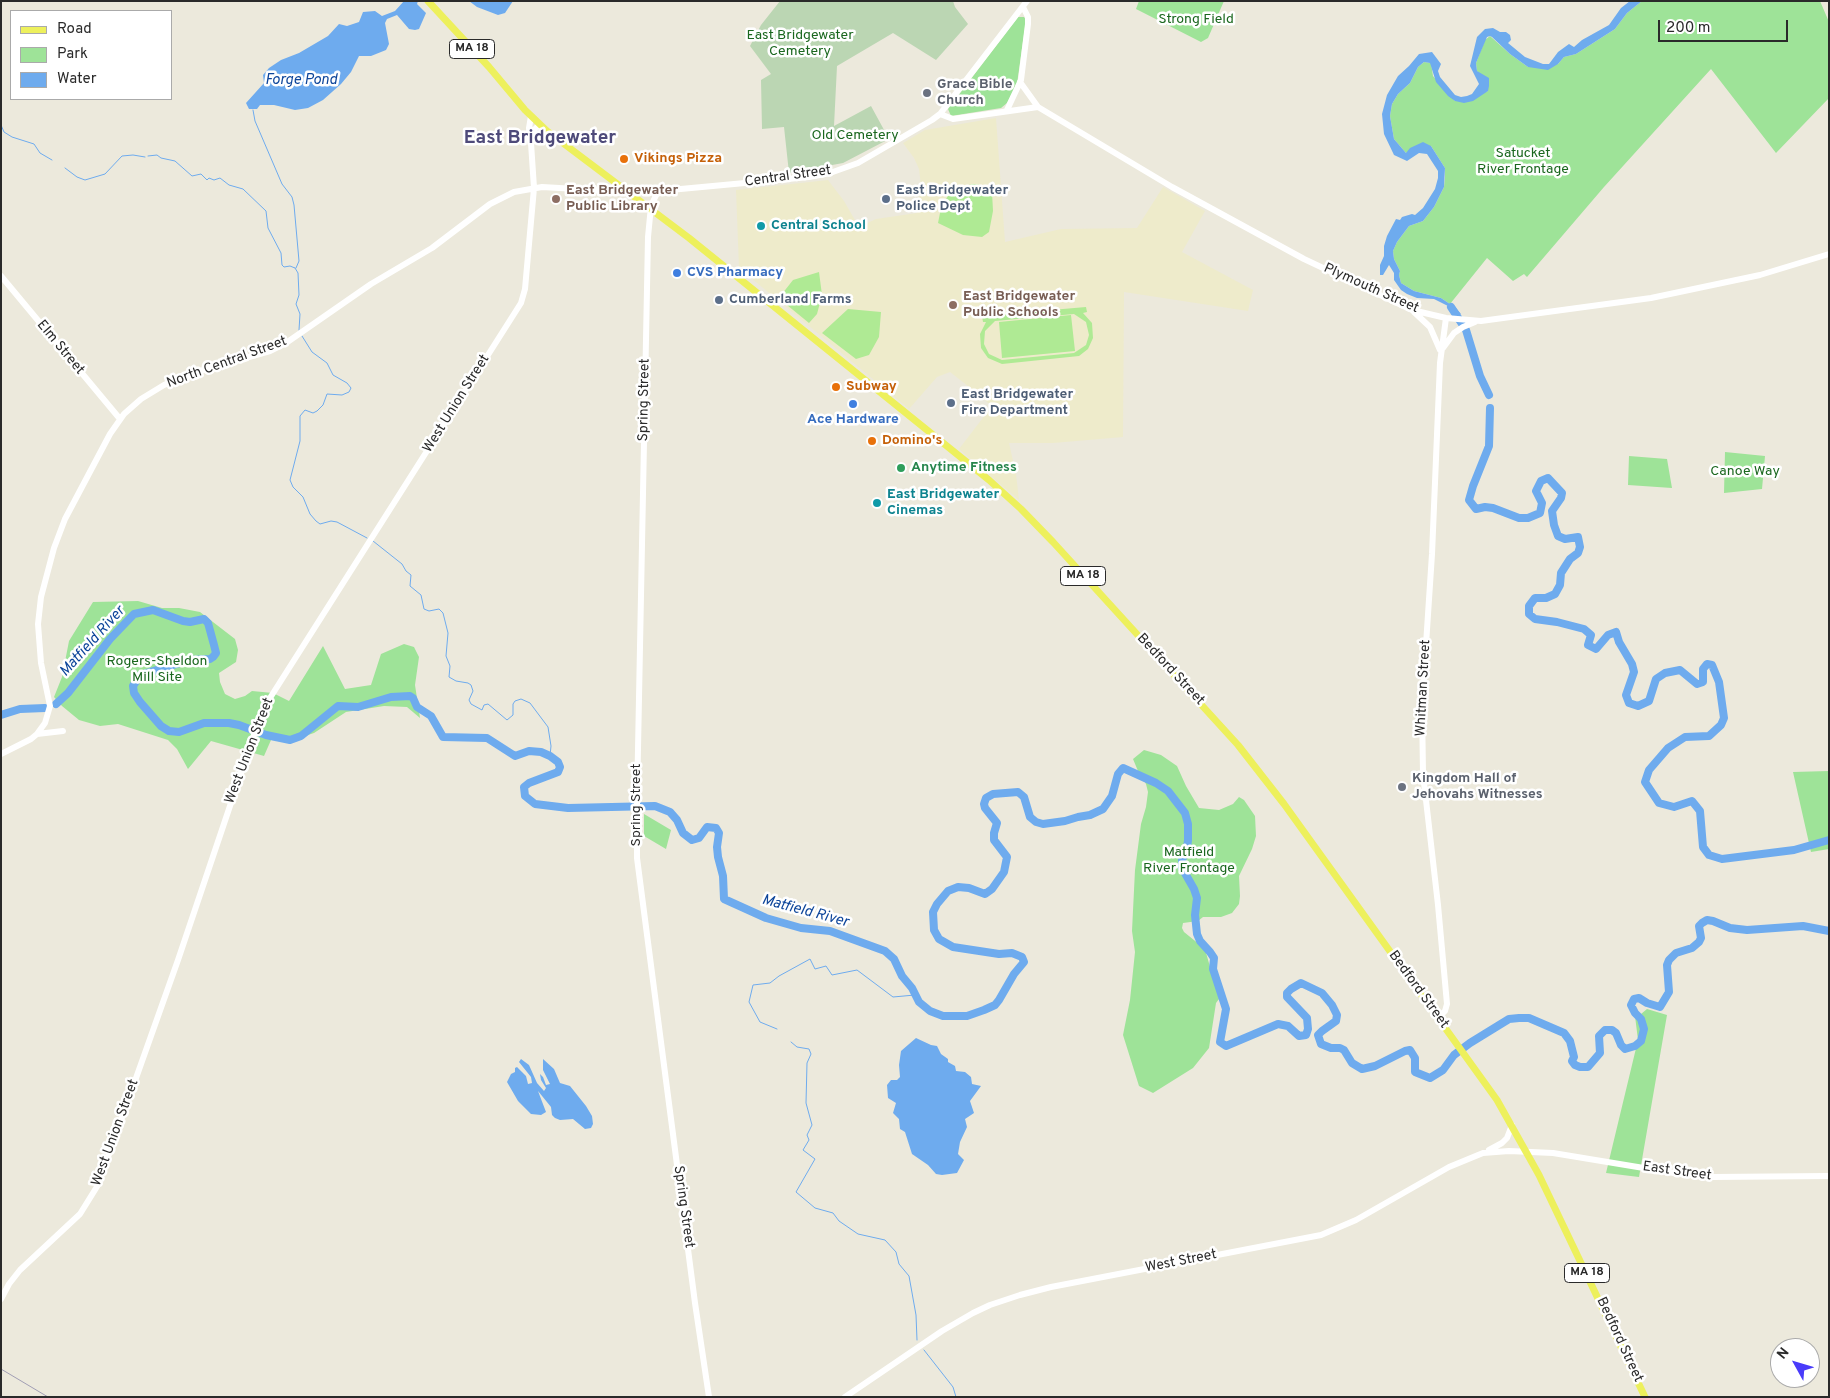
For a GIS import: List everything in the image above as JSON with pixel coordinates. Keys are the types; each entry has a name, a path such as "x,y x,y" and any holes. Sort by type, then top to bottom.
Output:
{"main road":[{"name":"Bedford Street","path":"428,1 477,53 514,98 539,124 651,208 989,480 1040,528 1203,706 1250,760 1284,804 1492,1092 1526,1151 1566,1230 1645,1397"},
{"path":"1007,110 1020,82 1028,24 1026,4"},
{"name":"Central Street","path":"629,192 766,182 830,173 858,163 928,123 940,114 1026,4"},
{"name":"Plymouth Street","path":"1020,82 1038,106 1172,187 1293,253 1412,310 1448,318 1464,325 1477,321 1612,304 1684,292 1768,273 1829,254"},
{"path":"940,114 953,120 1038,106"},
{"name":"West Union Street","path":"1,1299 20,1270 80,1214 98,1185 178,960 264,708 521,303 525,289 534,188 532,143 528,131 531,116"},
{"path":"532,143 534,130 539,124"},
{"name":"North Central Street","path":"37,734 47,719 49,699 38,637 39,611 54,548 66,519 106,440 120,419 141,398 170,382 206,368 275,349 305,332 371,284 438,244 490,204 514,192 534,188 629,192"},
{"name":"Spring Street","path":"658,191 651,208 648,235 636,812 638,873 709,1397"},
{"name":"Elm Street","path":"1,276 120,419"},
{"path":"1412,310 1430,327 1441,354"},
{"name":"Whitman Street","path":"1438,1018 1446,1010 1446,996 1421,740 1422,678 1432,554 1441,354 1448,318"},
{"path":"1441,354 1448,339 1464,325"},
{"path":"1,754 37,734 62,730"},
{"path":"1478,1155 1502,1143 1509,1135 1512,1125"},
{"name":"West Street","path":"845,1397 942,1332 990,1305 1056,1286 1321,1234 1356,1220 1449,1167 1478,1155 1500,1151 1526,1151"},
{"name":"East Street","path":"1526,1151 1553,1153 1674,1173 1712,1177 1829,1176"}],"shaded area":[{"name":"East Bridgewater Public Schools","path":"996,118 1005,242 1061,229 1137,228 1163,187 1205,211 1182,252 1253,290 1248,311 1124,292 1123,437 1053,443 1009,443 1016,474 1019,500 959,449 992,406 968,386 950,372 937,377 909,409 739,268 736,190 828,180 844,201 859,227 876,219 917,213 921,186 919,169 914,158 903,143 925,130"}],"green space":[{"name":"East Bridgewater Cemetery","path":"780,1 953,1 955,7 968,24 936,60 893,33 837,66 834,126 871,106 889,139 843,163 789,173 784,127 762,129 761,80 771,74 750,46 761,25"},
{"name":"Strong Field","path":"1139,1 1224,1 1208,38 1201,42 1136,9"},
{"name":"Satucket River Frontage","path":"1642,1 1820,1 1829,22 1829,98 1776,153 1711,69 1604,187 1527,277 1524,274 1513,281 1487,258 1450,304 1441,298 1414,291 1401,283 1400,271 1394,259 1393,251 1409,226 1423,221 1434,207 1444,187 1445,177 1445,168 1431,146 1406,153 1394,139 1390,116 1392,104 1398,94 1410,83 1418,67 1424,62 1431,63 1433,76 1455,101 1488,91 1477,71 1476,63 1485,40 1490,36 1528,67 1558,64 1564,57 1576,54 1615,29 1627,13"},
{"path":"1018,17 1024,17 1026,20 1017,84 1007,103 1001,108 951,116 948,109"},
{"path":"973,184 980,185 992,192 993,211 989,232 982,237 963,235 938,223 941,208 950,192"},
{"path":"819,272 822,295 817,314 809,323 787,305 782,294 793,280"},
{"path":"1086,307 1087,312 1083,313 1092,323 1093,338 1088,349 1079,356 1002,364 988,358 981,348 980,334 986,322 983,322 982,316","holes":["1074,314 1086,322 1089,335 1086,345 1074,353 1002,360 989,354 984,344 985,331 995,321"]},
{"path":"848,309 881,312 879,337 869,355 856,359 822,333"},
{"path":"1071,315 1075,351 1002,358 999,322"},
{"name":"Canoe Way","path":"1725,452 1765,456 1762,489 1724,493"},
{"path":"1629,456 1667,459 1672,488 1628,485"},
{"name":"Rogers-Sheldon Mill Site","path":"138,601 162,608 179,608 200,612 235,639 238,650 236,662 219,673 220,682 225,694 235,699 245,696 252,691 273,693 289,701 323,646 345,689 371,685 381,654 404,644 414,647 419,657 415,685 420,718 407,707 384,706 346,712 314,733 290,741 271,740 264,756 211,741 188,769 177,749 168,740 118,724 100,726 79,720 54,697 62,677 69,641 93,602"},
{"name":"Matfield River Frontage","path":"1144,750 1161,755 1177,766 1199,808 1219,810 1233,804 1239,797 1244,800 1255,816 1256,836 1239,876 1239,904 1232,913 1221,917 1203,917 1198,921 1183,923 1182,928 1184,932 1205,949 1219,999 1216,1003 1209,1048 1193,1068 1153,1093 1139,1086 1123,1035 1130,1000 1135,952 1132,931 1135,870 1141,824 1148,792 1133,759"},
{"path":"1829,771 1829,849 1811,852 1793,772"},
{"path":"644,814 671,830 666,849 644,836"},
{"path":"1647,1009 1667,1015 1639,1177 1606,1173 1638,1040 1635,1016"}],"water":[{"name":"Forge Pond","path":"404,1 418,1 417,4 426,13 419,29 409,29 397,15 387,19 385,23 389,44 386,50 371,56 359,56 351,72 323,100 308,108 295,110 274,105 260,105 257,109 249,109 246,103 264,83 263,75 269,68 328,36 339,24 347,26 359,22 363,12 375,11 382,16 395,11"},
{"path":"469,1 513,1 505,13 498,15 477,7"},
{"path":"1630,1 1642,1 1627,13 1615,29 1576,54 1564,57 1558,64 1548,70 1528,67 1510,54 1492,37 1487,37 1476,63 1477,71 1489,78 1488,91 1473,101 1464,103 1455,101 1448,96 1436,82 1430,63 1424,62 1418,67 1410,83 1398,94 1392,104 1390,116 1394,139 1406,153 1410,148 1423,142 1431,146 1445,168 1444,187 1434,207 1423,221 1409,226 1397,242 1393,251 1394,259 1400,271 1401,283 1414,291 1441,298 1456,308 1461,314 1455,313 1450,307 1434,299 1417,298 1401,290 1394,280 1394,273 1389,265 1383,275 1380,275 1384,246 1396,219 1400,220 1402,217 1415,215 1423,208 1435,189 1438,178 1438,171 1427,154 1419,153 1407,161 1394,155 1384,134 1382,114 1387,95 1398,76 1419,54 1432,52 1441,64 1438,71 1440,77 1455,95 1467,96 1472,94 1479,84 1470,66 1477,37 1485,29 1493,28 1500,32 1506,32 1510,35 1511,40 1508,43 1525,57 1543,64 1549,64 1558,52 1569,44 1574,47 1582,40 1609,25 1621,8"},
{"path":"916,1038 937,1046 941,1054 948,1059 948,1062 955,1066 956,1071 965,1072 971,1077 972,1084 981,1086 970,1101 974,1113 965,1119 967,1127 960,1142 958,1154 964,1160 957,1173 936,1174 928,1165 912,1154 905,1132 900,1129 899,1119 893,1113 896,1103 888,1098 887,1085 891,1080 897,1080 900,1077 901,1051"},
{"path":"521,1059 529,1065 537,1083 544,1091 546,1088 540,1074 546,1085 550,1084 543,1070 543,1059 554,1069 560,1083 570,1086 586,1106 592,1116 593,1124 591,1128 585,1129 573,1119 560,1120 555,1118 552,1115 551,1107 538,1091 546,1112 541,1115 531,1114 518,1101 507,1082 517,1067 526,1076 528,1084 532,1083 531,1077 519,1062"}],"waterway":[{"path":"253,110 255,121 282,184 292,197 299,261 296,268"},
{"path":"1,125 4,132 12,137 34,144 40,153 52,160"},
{"path":"148,156 157,155 161,158 175,161 192,176 201,174 207,180 209,178 214,180 220,178 229,185 243,189 266,211 268,228 281,253 282,265 295,268"},
{"path":"65,168 77,177 85,180 105,174 122,156 145,157"},
{"path":"295,268 298,273 299,295 296,304 300,314 299,330"},
{"path":"1451,307 1466,330 1480,376 1489,395"},
{"path":"302,336 312,352 327,363 333,375 347,383 351,388 349,392 342,395 327,394 323,405 317,411 313,413 305,410 300,416 300,441 290,480 293,487 303,497 310,514 316,521 320,524 331,521 337,522 367,538"},
{"path":"1490,408 1489,446 1469,500 1476,509 1493,508 1519,518 1528,518 1540,513 1542,503 1536,491 1541,481 1548,478 1562,493 1561,498 1552,511 1558,536 1565,539 1578,537 1580,547 1578,553 1570,559 1561,573 1560,585 1555,594 1546,598 1535,598 1529,606 1529,614 1535,619 1584,629 1591,635 1588,645 1596,649 1608,635 1616,632 1634,672 1626,695 1629,703 1638,706 1649,701 1656,679 1665,673 1680,670 1697,684 1703,682 1703,669 1707,664 1712,665 1719,682 1724,718 1721,725 1709,736 1685,737 1668,748 1649,770 1645,782 1659,803 1674,807 1692,801 1700,811 1703,847 1709,855 1722,859 1794,850 1829,840"},
{"path":"373,541 402,564 411,575 410,586 421,595 424,609 429,611 439,609 443,613 448,633 446,656 450,666 449,677 471,685 473,691 469,700 471,704 482,710 484,705 488,704 507,720 513,715 513,704 515,701 521,699 530,703 548,727 551,746 550,756"},
{"name":"Matfield River","path":"56,704 68,693 110,639 134,614 153,610 183,621 190,622 204,619 208,623 216,653 213,657 210,659 190,660 140,675 133,686 134,693 140,702 161,726 169,731 179,732 204,723 229,723 266,735 290,740 301,736 338,706 358,707 391,697 410,696 417,707 431,716 443,737 487,738 515,756 529,751 541,752 558,762 560,767 558,772 529,783 524,787 525,796 535,804 568,808 655,806 670,812 677,820 683,833 692,840 699,838 707,827 716,828 719,833 717,847 723,876 724,899 766,918 801,928 830,931 885,951 894,959 902,976 912,988 919,1002 930,1011 943,1016 967,1016 995,1005 1014,974 1024,962 1022,957 1012,953 999,954 953,947 939,939 934,930 933,912 948,891 958,887 969,888 985,894 992,889 1004,872 1007,857 994,840 997,823 985,808 986,798 993,794 1018,792 1024,797 1030,817 1036,822 1043,824 1065,821 1090,815 1103,809 1112,796 1118,774 1123,768 1156,783 1168,791 1185,813 1188,824 1188,840 1182,860 1182,868 1197,898 1195,915 1197,934 1200,941 1214,958 1213,969 1226,1009 1220,1042 1226,1046 1278,1024 1288,1026 1299,1036 1306,1035 1308,1029 1307,1018 1287,997 1287,993 1301,983 1322,993 1332,1005 1337,1015 1336,1021 1318,1035 1321,1044 1344,1050 1352,1063 1362,1069 1375,1066 1410,1050 1415,1058 1415,1072 1430,1078 1443,1070 1454,1055 1470,1043 1509,1019 1519,1018 1529,1018 1564,1033 1570,1041 1574,1057 1572,1061 1580,1067 1588,1067 1600,1053 1599,1036 1605,1030 1612,1030 1616,1033 1621,1045 1625,1049 1635,1046 1641,1041 1644,1029 1641,1019 1631,1005 1634,999 1639,998 1660,1007 1669,992 1667,965 1669,960 1676,953 1692,948 1699,942 1701,938 1699,926 1707,920 1730,928 1747,930 1803,926 1829,931"},
{"name":"Matfield River","path":"1,715 20,709 45,708"},
{"path":"777,1029 760,1022 749,1002 753,985 770,983 810,959 815,969 826,966 832,975 857,970 893,997 915,995"},
{"path":"791,1042 797,1047 809,1049 811,1054 807,1063 806,1103 812,1125 807,1135 809,1140 803,1150 815,1159 796,1192 815,1208 833,1213 839,1221 858,1234 885,1240 896,1252 899,1264 909,1276 916,1315 917,1340"},
{"path":"924,1350 953,1387 956,1397"}],"railway":[{"path":"1,1369 48,1397"}],"place":[{"name":"Grace Bible Church","path":"927,93"},
{"name":"Vikings Pizza","path":"624,159"},
{"name":"East Bridgewater Public Library","path":"556,199"},
{"name":"East Bridgewater Police Dept","path":"886,199"},
{"name":"Central School","path":"761,226"},
{"name":"CVS Pharmacy","path":"677,273"},
{"name":"Cumberland Farms","path":"719,300"},
{"name":"East Bridgewater Public Schools","path":"953,305"},
{"name":"Subway","path":"836,387"},
{"name":"East Bridgewater Fire Department","path":"951,403"},
{"name":"Ace Hardware","path":"853,404"},
{"name":"Domino's","path":"872,441"},
{"name":"Anytime Fitness","path":"901,468"},
{"name":"East Bridgewater Cinemas","path":"877,503"},
{"name":"Kingdom Hall of Jehovahs Witnesses","path":"1402,787"}],"district":[{"name":"East Bridgewater","path":"540,139"}],"park label":[{"name":"Old Cemetery","path":"855,136"}]}
